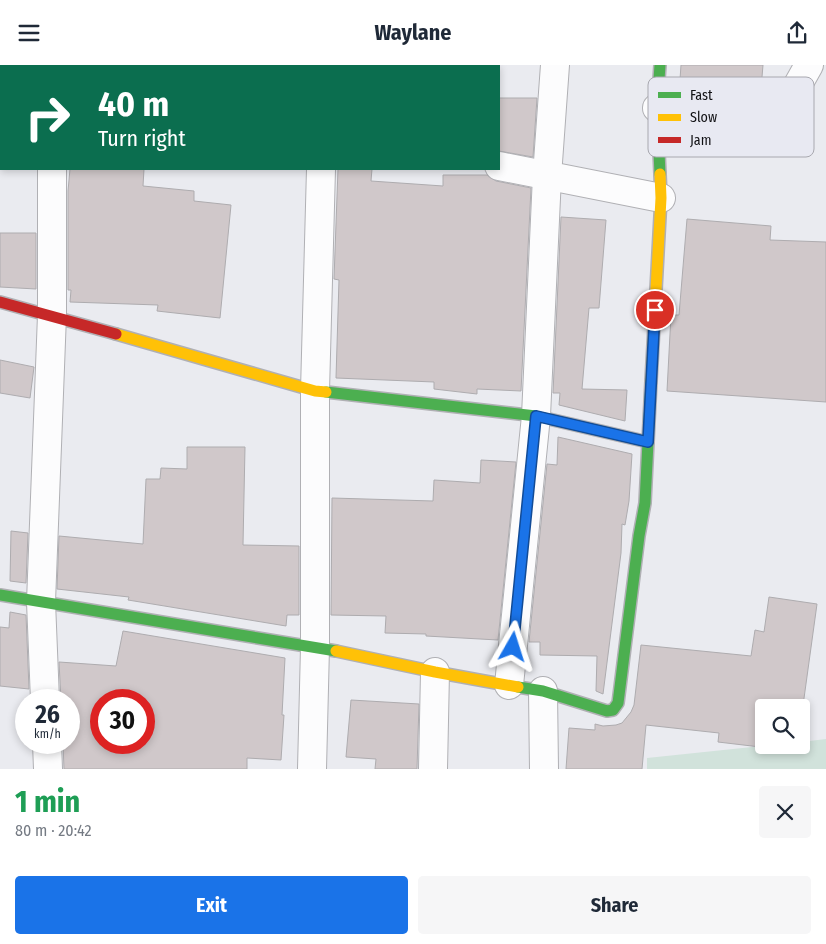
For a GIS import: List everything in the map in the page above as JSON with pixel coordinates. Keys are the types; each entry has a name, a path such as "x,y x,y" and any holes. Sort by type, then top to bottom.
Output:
{"street":[{"path":"509,685 536,416 547,176 555,65"},
{"path":"802,77 809,65"},
{"path":"0,595 315,647 435,672 543,691 607,711 614,710 618,703 639,536 645,503 661,198 659,157"},
{"path":"500,165 661,198"},
{"path":"45,689 41,602 52,315 52,170"},
{"path":"312,769 315,647 315,391 321,170"},
{"path":"0,303 52,315 315,391 536,416 648,442"},
{"path":"433,769 435,672"},
{"path":"543,691 544,769"},
{"path":"47,754 48,769"}],"shaded area":[{"path":"826,739 826,769 647,769 647,758 755,747 755,754 810,754 810,741"}],"building":[{"path":"681,65 763,65 762,77 680,77"},
{"path":"500,98 537,98 533,157 500,151"},
{"path":"70,170 144,170 143,186 194,191 194,201 231,205 220,318 157,311 158,305 70,302 71,290 68,290 68,191"},
{"path":"338,170 372,170 371,181 443,186 443,175 487,175 496,181 531,188 521,391 477,389 477,394 434,389 434,382 336,378 339,280 334,279"},
{"path":"561,217 606,220 599,308 589,308 582,389 627,390 625,421 559,405 560,393 553,393"},
{"path":"687,219 771,226 770,240 826,242 826,402 667,391 671,315 679,315"},
{"path":"0,233 36,233 36,289 0,287"},
{"path":"0,360 34,367 30,398 0,393"},
{"path":"558,437 632,454 629,501 625,525 622,524 621,553 603,694 596,691 597,656 540,655 540,642 529,642 547,464 557,465"},
{"path":"187,447 245,447 243,545 299,546 299,615 287,615 286,626 128,600 129,597 57,589 59,536 143,544 146,479 160,479 161,468 187,469"},
{"path":"481,460 516,462 498,640 426,636 426,634 385,633 386,616 331,615 332,498 433,501 434,480 480,483"},
{"path":"11,531 28,533 26,583 10,581"},
{"path":"769,597 817,604 804,699 755,699 755,746 718,742 719,733 646,725 642,769 566,769 569,728 595,730 595,724 603,726 616,725 622,723 631,712 634,705 641,645 751,656 755,630 764,632"},
{"path":"10,612 26,615 29,689 0,686 0,627 9,628"},
{"path":"123,631 285,658 281,760 247,758 247,769 64,769 63,754 80,754 80,689 60,689 59,662 116,666"},
{"path":"351,700 419,704 417,769 375,769 376,759 346,757"}],"traffic: fast":[{"path":"659,77 660,65"},
{"path":"659,157 660,174"},
{"path":"518,687 543,691 607,711 613,710 618,703 639,536 645,503 651,381"},
{"path":"326,392 536,416 648,442"},
{"path":"0,595 336,651"}],"traffic: slow":[{"path":"651,381 661,198 660,174"},
{"path":"116,334 315,391 326,392"},
{"path":"336,651 518,687"}],"traffic: jam":[{"path":"0,302 116,334"}],"route":[{"path":"513,647 536,416 648,442 655,310"}]}
